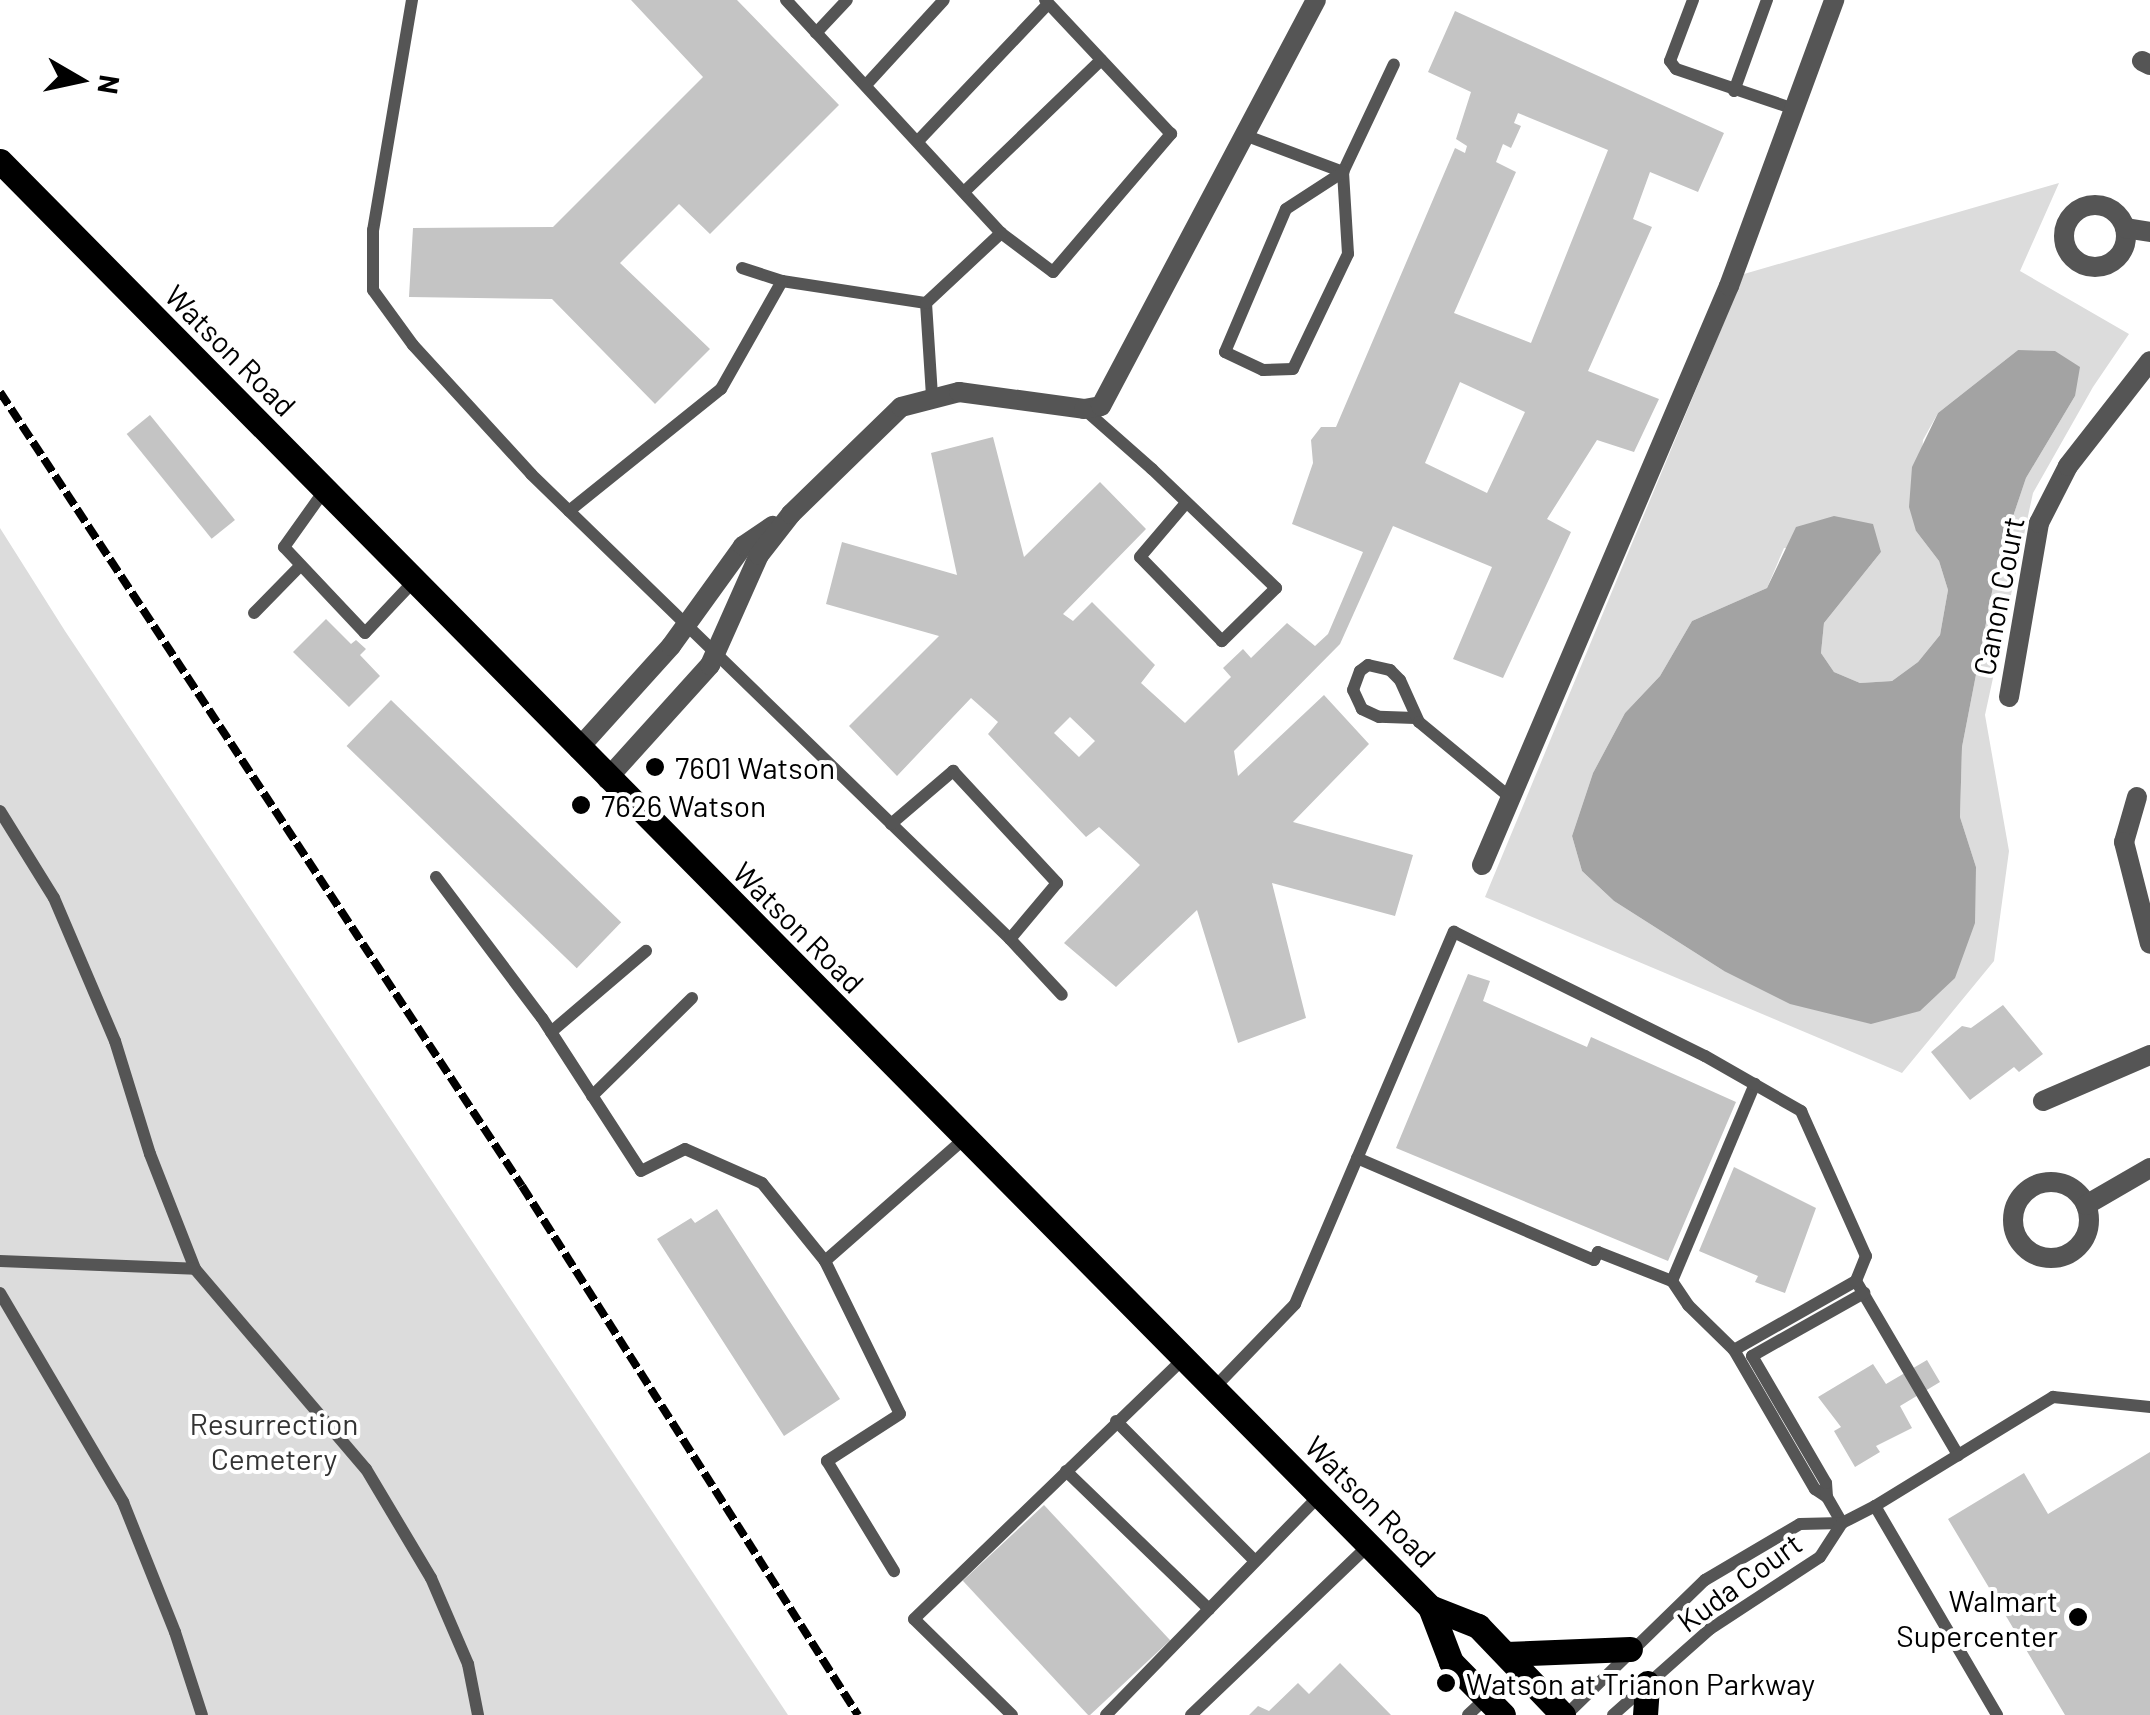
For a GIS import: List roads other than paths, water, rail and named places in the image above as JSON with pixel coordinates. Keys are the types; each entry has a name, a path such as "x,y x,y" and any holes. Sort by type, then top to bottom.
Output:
{"main road":[{"name":"Watson Road","path":"0,161 1430,1608 1452,1662 1486,1709"},
{"name":"Watson Road","path":"1430,1608 1478,1626 1564,1715"},
{"path":"1506,1654 1630,1649"},
{"path":"1645,1715 1647,1683"}],"street":[{"path":"607,778 715,654 759,556 791,514 902,407 932,396 959,392 1084,409 1101,406 1316,0"},
{"path":"1482,865 1730,286 1834,0"},
{"path":"2125,228 2150,232"},
{"name":"Canon Court","path":"2009,697 2039,523 2068,466 2150,360"},
{"path":"578,749 628,698 743,546 791,514"},
{"path":"2136,797 2124,842 2150,944"},
{"path":"2042,1102 2150,1054"},
{"path":"2086,1205 2150,1168"}],"lane":[{"path":"412,0 373,230 373,290 413,345 569,511 1010,938 1062,994"},
{"path":"786,0 1001,234 1054,272 1170,134 1046,2 918,141"},
{"path":"816,33 846,0"},
{"path":"866,86 944,0"},
{"path":"1693,0 1670,61 1676,69 1794,109"},
{"path":"1734,91 1767,0"},
{"path":"965,192 1101,60"},
{"path":"1343,172 1286,209 1225,352 1264,370 1293,369 1348,254 1343,172 1394,64"},
{"path":"1247,136 1343,172"},
{"path":"926,302 1001,234"},
{"path":"742,268 782,281 926,302"},
{"path":"569,511 721,390 782,281"},
{"path":"926,302 932,396"},
{"path":"1084,409 1186,503 1276,588 1222,641 1140,557 1186,503"},
{"path":"324,491 284,547 365,632 414,582"},
{"path":"254,613 300,566"},
{"path":"1415,718 1379,717 1362,708 1353,690 1360,671 1368,665 1390,670 1400,680 1415,718 1511,798"},
{"path":"891,824 952,772 1057,883 1010,938"},
{"path":"0,810 54,898 115,1041 150,1154 196,1269 366,1469 431,1578 468,1664 478,1715"},
{"path":"436,877 551,1032 641,1171 685,1149 762,1184 825,1262 900,1414 827,1461 894,1572"},
{"path":"1214,1388 1294,1304 1454,932 1801,1111 1866,1256 1860,1287 1958,1455"},
{"path":"551,1032 646,951"},
{"path":"592,1096 692,998"},
{"path":"1672,1281 1755,1084"},
{"path":"825,1262 964,1139"},
{"path":"1357,1158 1594,1260 1598,1252 1672,1281 1688,1305 1734,1350 1815,1490 1827,1497"},
{"path":"0,1260 196,1269"},
{"path":"1734,1350 1860,1287"},
{"path":"1842,1522 1827,1497 1826,1483 1752,1356 1860,1287"},
{"path":"0,1293 123,1502 176,1632 202,1715"},
{"path":"1012,1715 914,1620 1184,1358"},
{"name":"Kuda Court","path":"1564,1715 1704,1580 1800,1524 1842,1522 1875,1506 2053,1397 2150,1407"},
{"path":"1116,1421 1255,1561"},
{"path":"1066,1471 1209,1608"},
{"path":"1106,1715 1319,1496"},
{"path":"1875,1506 1996,1715"},
{"name":"Kuda Court","path":"1613,1715 1710,1629 1820,1558 1842,1522"},
{"path":"1192,1715 1368,1546"}],"railway":[{"path":"0,392 522,1186 858,1715"}],"place":[{"name":"7601 Watson","path":"655,767"},
{"name":"7626 Watson","path":"581,805"},
{"name":"Walmart Supercenter","path":"2078,1617"},
{"name":"Watson at Trianon Parkway","path":"1446,1683"}],"park label":[{"name":"Resurrection Cemetery","path":"274,1440"}]}
